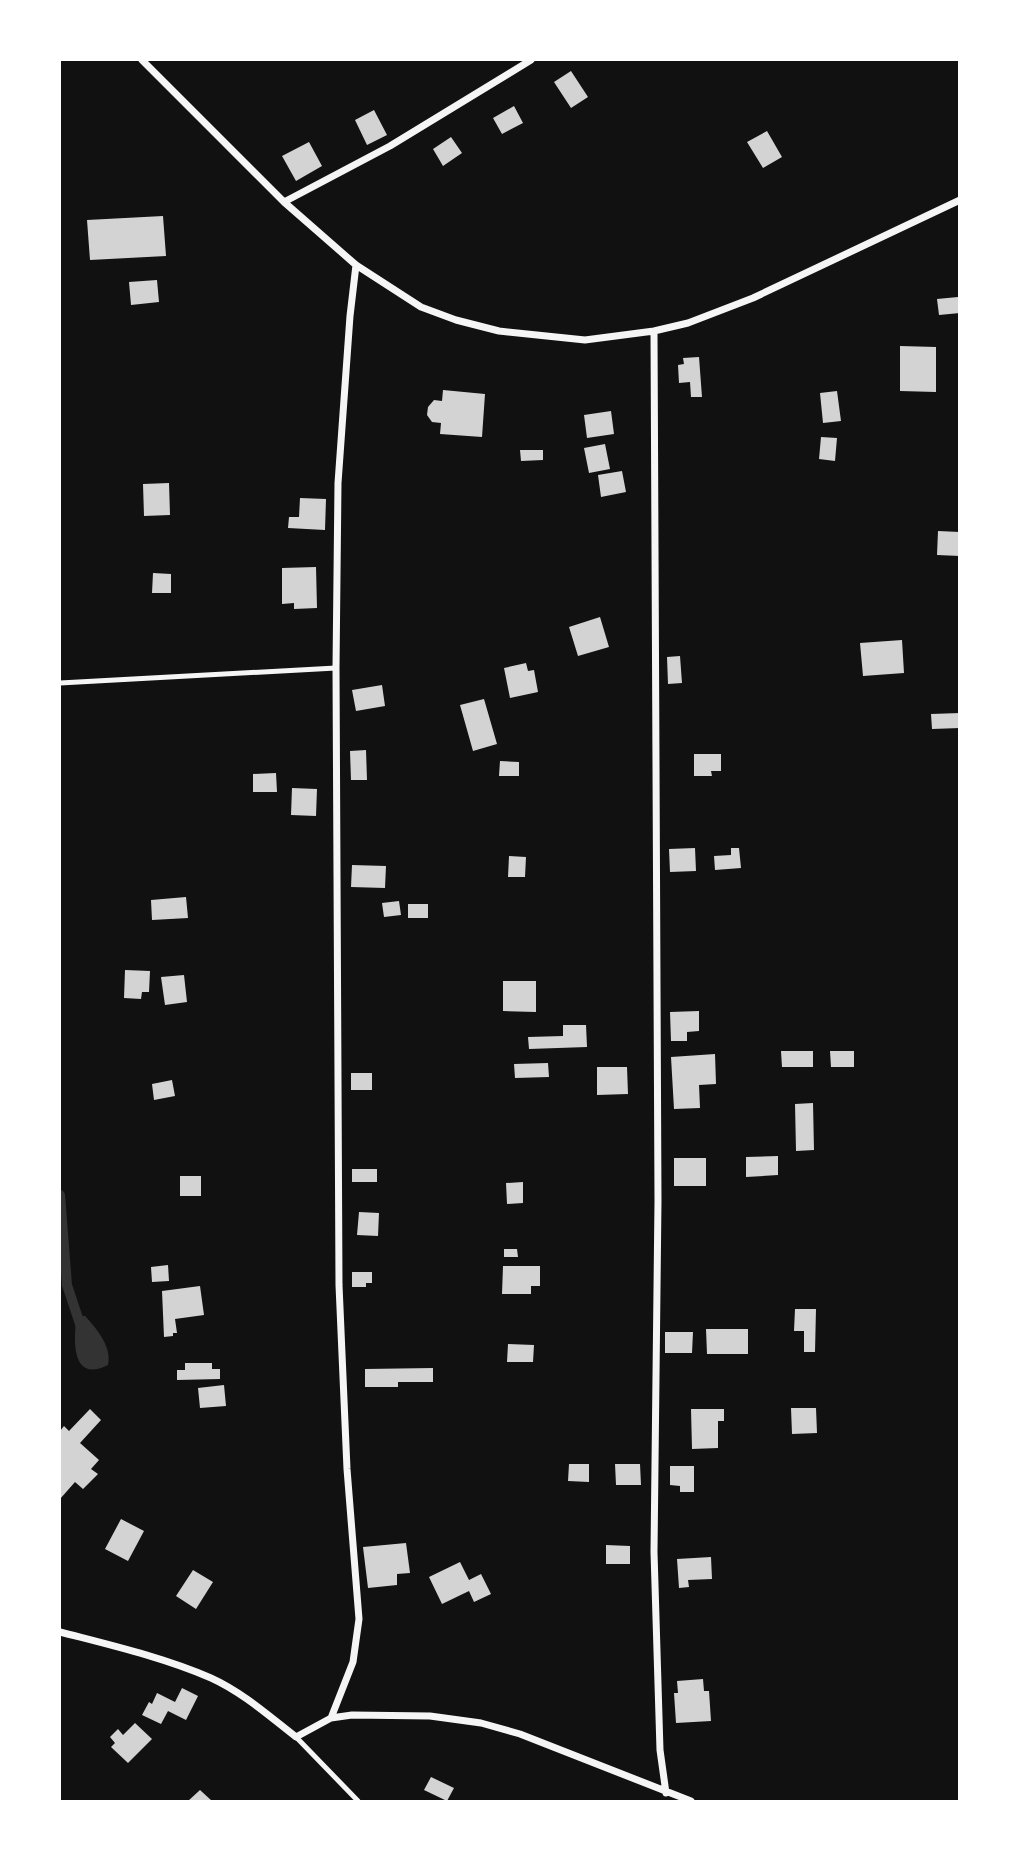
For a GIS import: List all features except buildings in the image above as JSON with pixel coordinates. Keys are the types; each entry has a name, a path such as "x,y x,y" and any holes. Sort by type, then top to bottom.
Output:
{"street":[{"path":"142,60 284,202 356,265 421,307 456,320 499,331 585,340 654,331 706,318 960,200"},
{"path":"284,202 390,146 531,60"},
{"path":"331,1718 353,1662 359,1619 347,1469 339,1285 336,668 338,483 356,265"},
{"path":"654,331 658,1173 654,1552 660,1750 666,1793"},
{"path":"60,1632 143,1654 213,1679 257,1706 296,1737 331,1718 372,1715 430,1716 497,1726 691,1801"}],"lane":[{"path":"60,683 336,668"},
{"path":"296,1737 358,1801"}],"shaded area":[{"path":"77,1316 85,1316 102,1339 108,1352 108,1365 87,1369 81,1364 75,1347"}],"waterway":[{"path":"60,1195 67,1285 81,1327"}]}
